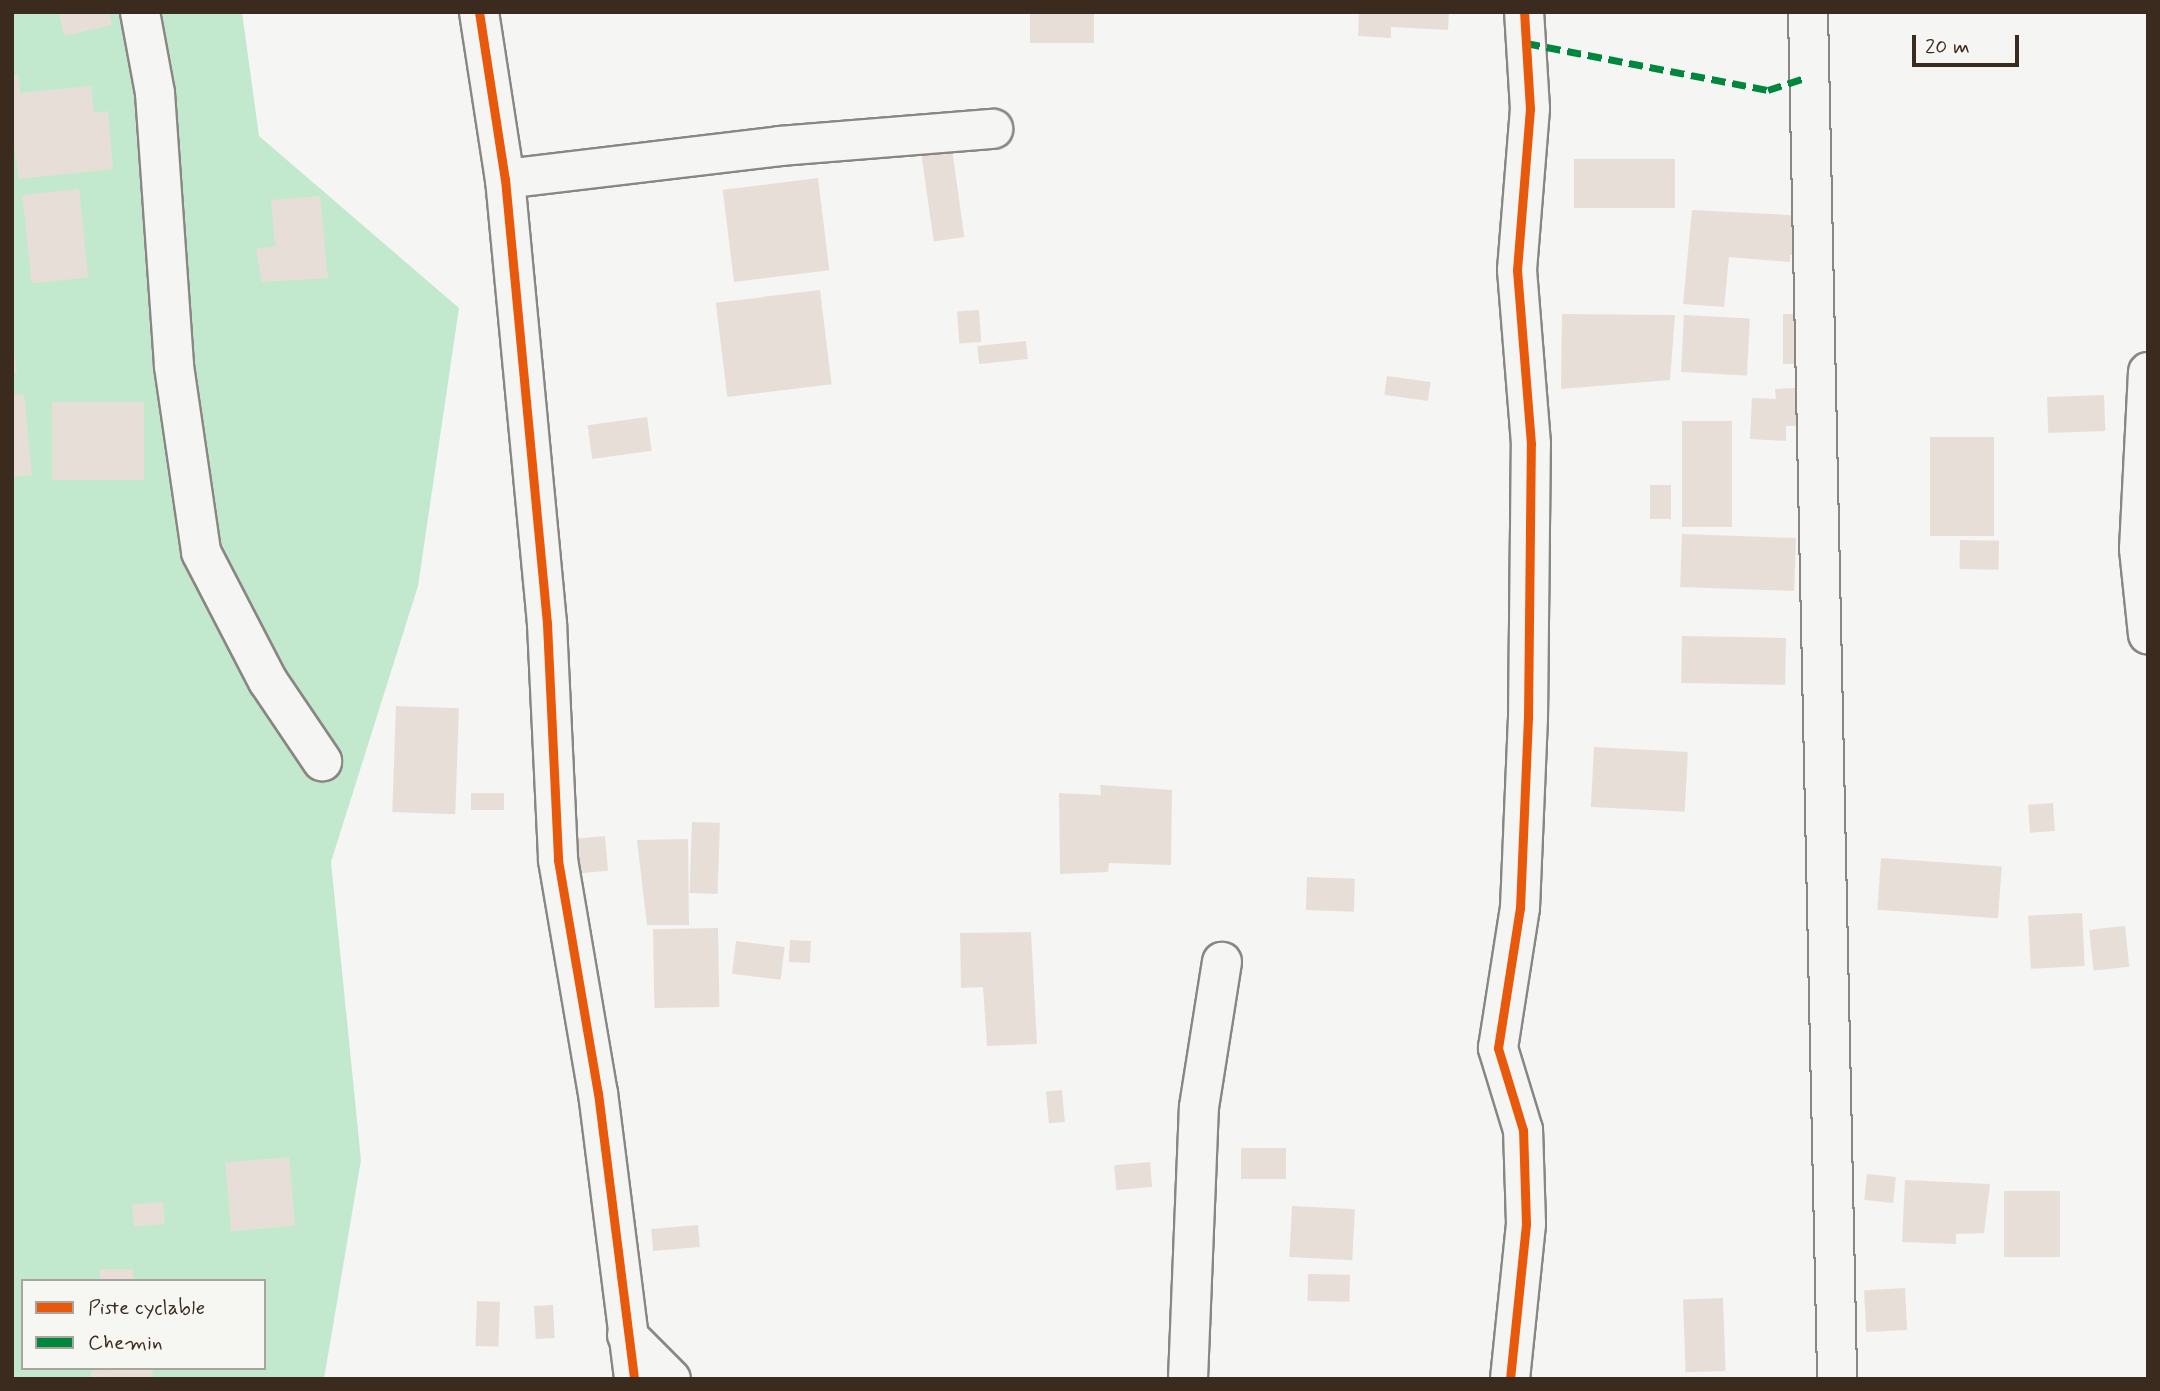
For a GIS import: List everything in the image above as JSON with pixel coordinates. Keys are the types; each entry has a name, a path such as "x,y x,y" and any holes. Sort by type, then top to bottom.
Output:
{"street":[{"path":"140,12 155,93 174,366 201,552 268,681 322,761"},
{"path":"479,12 505,179 547,624 558,860 598,1093 634,1379"},
{"path":"1510,1379 1526,1224 1523,1130 1499,1048 1520,908 1528,718 1531,444 1517,270 1531,110 1524,12"},
{"path":"1808,12 1837,1379"},
{"path":"505,179 780,146 993,129"},
{"path":"2148,372 2139,549 2148,635"},
{"path":"1188,1379 1199,1107 1222,962"},
{"path":"627,1335 671,1379"}],"green space":[{"path":"12,12 242,12 259,136 459,308 418,586 331,862 361,1160 324,1379 12,1379"}],"building":[{"path":"59,12 109,12 112,25 64,36"},
{"path":"1030,12 1094,12 1094,43 1030,43"},
{"path":"1359,12 1449,12 1448,30 1391,27 1391,38 1358,36"},
{"path":"18,74 20,93 91,86 94,113 108,111 113,169 19,179 12,131 12,75"},
{"path":"951,142 964,237 934,241 920,146"},
{"path":"1574,159 1675,159 1675,208 1574,208"},
{"path":"818,178 829,270 734,282 723,190"},
{"path":"79,189 88,278 32,283 22,195"},
{"path":"320,196 328,278 262,282 256,249 275,246 271,200"},
{"path":"1692,210 1809,216 1811,254 1790,255 1790,262 1729,257 1724,307 1683,304"},
{"path":"820,290 832,384 727,397 716,303"},
{"path":"979,310 981,342 959,343 957,312"},
{"path":"1562,314 1675,315 1670,380 1561,389"},
{"path":"1783,314 1814,314 1814,364 1783,364"},
{"path":"1684,315 1750,318 1747,375 1681,372"},
{"path":"12,339 17,374 12,374"},
{"path":"1026,341 1028,359 979,364 977,346"},
{"path":"1387,376 1431,382 1428,401 1384,395"},
{"path":"1816,387 1818,425 1786,426 1786,441 1750,439 1752,398 1776,399 1775,389"},
{"path":"24,394 32,475 12,477 12,395"},
{"path":"2104,395 2105,431 2048,433 2047,397"},
{"path":"52,402 144,402 144,480 52,480"},
{"path":"647,417 652,451 592,459 588,425"},
{"path":"1682,421 1732,421 1732,527 1682,527"},
{"path":"1930,437 1994,437 1994,536 1930,536"},
{"path":"1650,485 1671,485 1671,519 1650,519"},
{"path":"1682,534 1796,538 1794,591 1680,587"},
{"path":"1960,540 1999,541 1998,570 1959,569"},
{"path":"1682,636 1786,638 1785,685 1681,683"},
{"path":"396,706 459,708 455,814 392,812"},
{"path":"1594,747 1688,752 1685,812 1591,807"},
{"path":"1100,785 1172,790 1171,865 1109,863 1108,872 1060,874 1059,793 1101,795"},
{"path":"471,793 504,793 504,810 471,810"},
{"path":"2053,803 2055,831 2030,833 2028,805"},
{"path":"692,822 720,823 718,894 690,893"},
{"path":"605,836 608,871 574,874 571,839"},
{"path":"688,839 689,925 647,925 637,840"},
{"path":"1881,858 2002,866 1998,918 1877,910"},
{"path":"1307,877 1355,879 1354,912 1306,910"},
{"path":"2082,913 2085,966 2031,969 2028,916"},
{"path":"2125,926 2129,967 2093,971 2089,930"},
{"path":"718,928 719,1007 654,1008 653,929"},
{"path":"1031,932 1037,1044 987,1046 983,987 961,988 960,933"},
{"path":"790,940 811,941 810,963 789,962"},
{"path":"736,941 785,947 781,980 732,974"},
{"path":"1062,1090 1065,1122 1049,1123 1046,1091"},
{"path":"1241,1148 1286,1148 1286,1179 1241,1179"},
{"path":"289,1157 295,1226 231,1231 225,1163"},
{"path":"1150,1162 1152,1187 1116,1190 1114,1165"},
{"path":"1867,1174 1896,1177 1893,1203 1864,1200"},
{"path":"1905,1180 1990,1184 1984,1233 1956,1234 1956,1244 1902,1242"},
{"path":"2004,1191 2060,1191 2060,1257 2004,1257"},
{"path":"163,1202 165,1224 134,1227 132,1205"},
{"path":"1292,1206 1355,1209 1352,1260 1289,1257"},
{"path":"698,1225 700,1247 653,1251 651,1229"},
{"path":"100,1269 133,1269 133,1279 100,1279"},
{"path":"1308,1274 1350,1275 1350,1302 1308,1301"},
{"path":"1905,1288 1907,1330 1866,1332 1864,1290"},
{"path":"1723,1298 1726,1371 1686,1372 1683,1299"},
{"path":"477,1301 500,1302 498,1347 475,1346"},
{"path":"553,1305 555,1338 536,1339 534,1306"},
{"path":"152,1370 153,1379 91,1379 91,1371"}],"marked path":[{"path":"1526,43 1768,90 1806,78"}],"cycle path":[{"path":"479,12 505,179 547,624 558,860 598,1093 634,1379"},
{"path":"1510,1379 1526,1224 1523,1130 1498,1048 1520,908 1528,718 1531,444 1517,270 1530,109 1524,12"}]}
